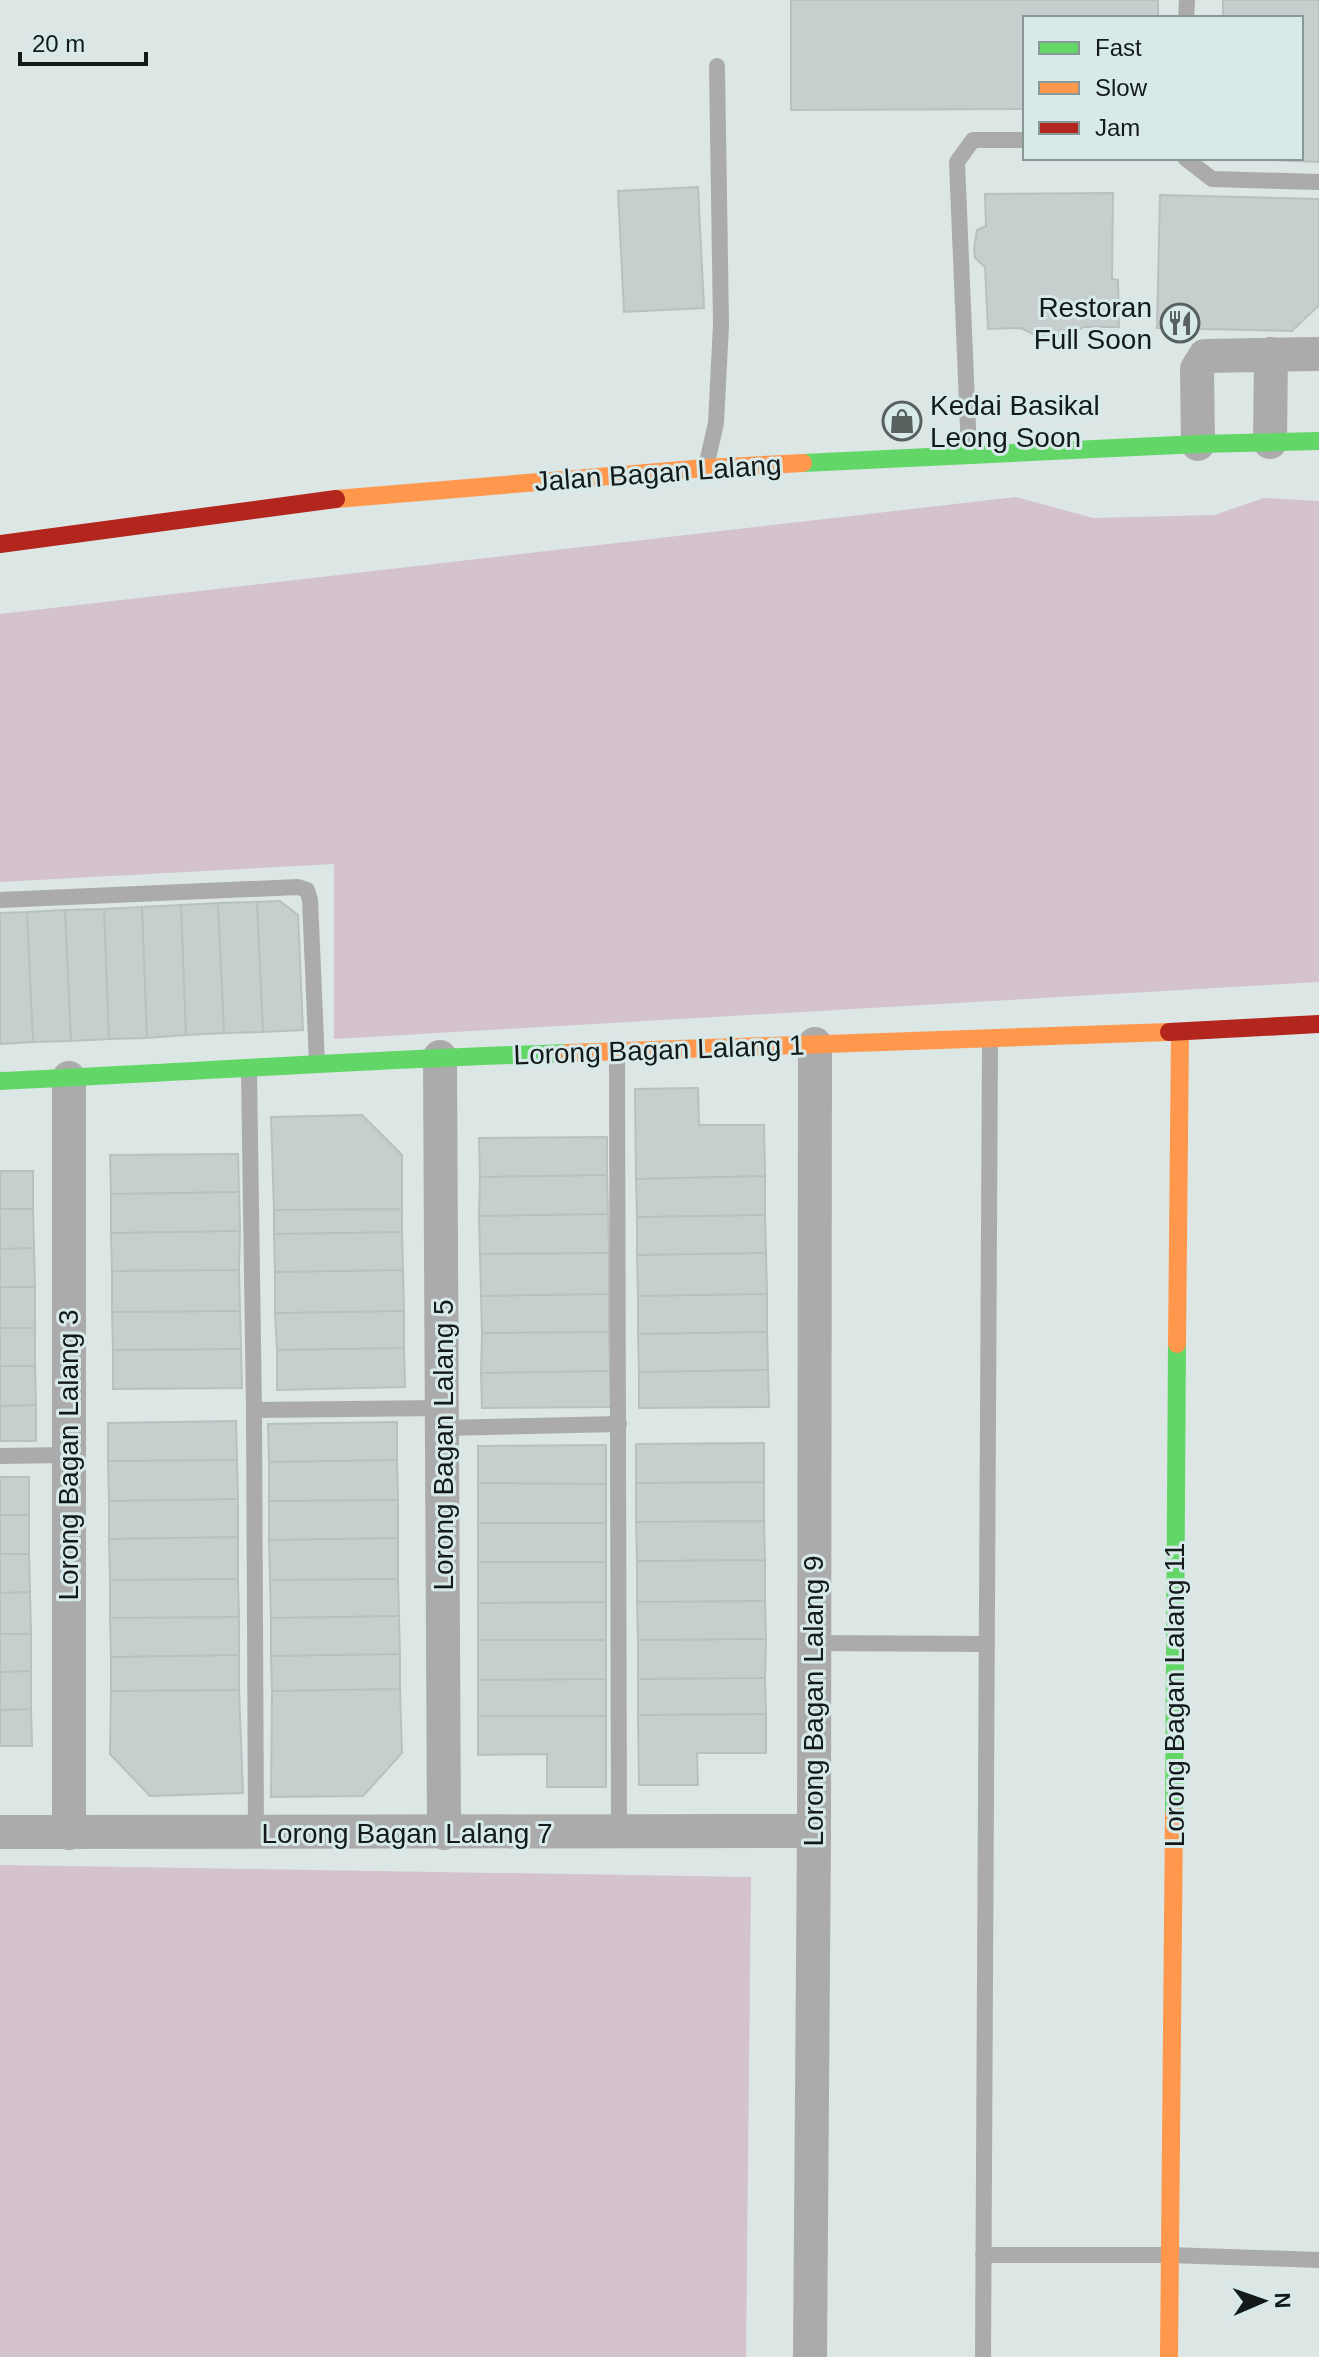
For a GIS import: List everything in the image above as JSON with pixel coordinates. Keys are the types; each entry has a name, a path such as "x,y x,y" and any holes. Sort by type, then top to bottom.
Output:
{"street":[{"path":"1270,442 1271,354"},
{"path":"1198,444 1197,369 1205,356 1316,354"},
{"name":"Jalan Bagan Lalang","path":"0,544 377,494 706,468 1319,441"},
{"name":"Lorong Bagan Lalang 1","path":"0,1081 440,1057 1180,1032 1319,1024"},
{"name":"Lorong Bagan Lalang 11","path":"1169,2357 1180,1032"},
{"name":"Lorong Bagan Lalang 9","path":"810,2357 815,1044"},
{"name":"Lorong Bagan Lalang 5","path":"440,1057 444,1833"},
{"name":"Lorong Bagan Lalang 3","path":"69,1078 69,1833"},
{"name":"Lorong Bagan Lalang 7","path":"0,1832 814,1831"}],"lane":[{"path":"706,468 716,423 721,325 717,66"},
{"path":"970,455 957,162 973,140 1023,140"},
{"path":"1188,160 1212,179 1319,182"},
{"path":"0,900 298,887 307,890 310,900 317,1066"},
{"path":"983,2357 990,1039"},
{"path":"617,1052 619,1833"},
{"path":"249,1069 256,1832"},
{"path":"254,1410 619,1424"},
{"path":"0,1456 68,1455"},
{"path":"812,1643 987,1644"},
{"path":"983,2255 1169,2255 1319,2260"}],"shaded area":[{"path":"1016,497 1093,518 1214,515 1264,498 1319,501 1319,982 334,1039 334,864 0,882 0,614"},
{"path":"0,1865 751,1877 746,2357 0,2357"}],"building":[{"path":"791,0 1158,0 1158,16 1023,16 1023,109 791,110"},
{"path":"1223,0 1319,0 1319,162 1268,160 1303,160 1303,16 1223,16"},
{"path":"698,187 704,308 624,312 618,191"},
{"path":"1113,193 1112,279 1118,280 1119,327 1083,327 1074,334 1049,337 1021,328 988,329 985,267 975,258 974,249 977,230 986,226 985,194"},
{"path":"1160,195 1319,199 1319,305 1292,331 1157,328"},
{"path":"280,901 298,915 303,1030 263,1032 257,902"},
{"path":"257,902 263,1032 224,1033 218,903"},
{"path":"218,903 224,1033 186,1035 181,905"},
{"path":"181,905 186,1035 147,1038 142,907"},
{"path":"142,907 147,1038 109,1039 104,909"},
{"path":"104,909 109,1039 71,1041 65,910"},
{"path":"65,910 71,1041 33,1042 27,912"},
{"path":"27,912 33,1042 0,1044 0,913"},
{"path":"698,1088 699,1125 764,1125 765,1176 636,1179 635,1089"},
{"path":"362,1115 402,1155 402,1209 274,1210 271,1117"},
{"path":"607,1137 607,1175 480,1177 479,1138"},
{"path":"238,1154 239,1192 111,1194 110,1155"},
{"path":"0,1171 33,1171 33,1209 0,1209"},
{"path":"607,1175 608,1214 479,1216 480,1177"},
{"path":"765,1176 765,1215 637,1217 636,1179"},
{"path":"239,1192 240,1231 111,1233 111,1194"},
{"path":"0,1209 33,1209 34,1248 0,1249"},
{"path":"402,1209 402,1232 274,1234 274,1210"},
{"path":"608,1214 609,1253 480,1254 479,1216"},
{"path":"765,1215 766,1253 637,1255 637,1217"},
{"path":"240,1231 239,1270 112,1271 111,1233"},
{"path":"402,1232 403,1270 275,1272 274,1234"},
{"path":"34,1248 35,1287 0,1287 0,1249"},
{"path":"609,1253 609,1294 481,1296 480,1254"},
{"path":"766,1253 767,1294 638,1296 637,1255"},
{"path":"239,1270 240,1311 112,1312 112,1271"},
{"path":"403,1270 404,1311 275,1313 275,1272"},
{"path":"0,1287 35,1287 35,1328 0,1328"},
{"path":"609,1294 609,1332 482,1333 481,1296"},
{"path":"767,1294 767,1332 638,1334 638,1296"},
{"path":"240,1311 241,1349 113,1350 112,1312"},
{"path":"404,1311 404,1348 277,1350 275,1313"},
{"path":"0,1328 35,1328 35,1366 0,1366"},
{"path":"609,1332 610,1371 481,1373 482,1333"},
{"path":"767,1332 768,1370 639,1372 638,1334"},
{"path":"404,1348 405,1387 277,1390 277,1350"},
{"path":"241,1349 242,1388 113,1389 113,1350"},
{"path":"0,1366 35,1366 36,1405 0,1406"},
{"path":"768,1370 769,1407 639,1408 639,1372"},
{"path":"610,1371 611,1407 482,1408 481,1373"},
{"path":"36,1405 36,1441 0,1441 0,1406"},
{"path":"236,1421 237,1460 108,1461 108,1423"},
{"path":"397,1422 397,1460 269,1462 268,1424"},
{"path":"764,1443 764,1482 636,1483 636,1444"},
{"path":"606,1445 606,1484 478,1483 478,1446"},
{"path":"237,1460 238,1499 109,1501 108,1461"},
{"path":"397,1460 398,1500 269,1501 269,1462"},
{"path":"0,1477 29,1477 29,1515 0,1515"},
{"path":"764,1482 764,1521 636,1522 636,1483"},
{"path":"478,1483 606,1484 606,1523 478,1523"},
{"path":"238,1499 238,1537 109,1539 109,1501"},
{"path":"398,1500 398,1538 269,1540 269,1501"},
{"path":"0,1515 29,1515 29,1554 0,1554"},
{"path":"764,1521 765,1560 637,1561 636,1522"},
{"path":"478,1523 606,1523 606,1562 478,1562"},
{"path":"238,1537 238,1579 110,1580 109,1539"},
{"path":"398,1538 398,1579 270,1580 269,1540"},
{"path":"0,1554 29,1554 30,1592 0,1593"},
{"path":"765,1560 765,1601 637,1602 637,1561"},
{"path":"478,1562 606,1562 606,1602 478,1603"},
{"path":"238,1579 239,1617 110,1618 110,1580"},
{"path":"398,1579 399,1616 271,1618 270,1580"},
{"path":"30,1592 31,1634 0,1634 0,1593"},
{"path":"765,1601 766,1639 638,1640 637,1602"},
{"path":"606,1602 606,1640 478,1640 478,1603"},
{"path":"399,1616 400,1654 271,1656 271,1618"},
{"path":"239,1617 239,1655 111,1657 110,1618"},
{"path":"0,1634 31,1634 31,1671 0,1672"},
{"path":"766,1639 765,1678 638,1679 638,1640"},
{"path":"478,1640 606,1640 606,1679 478,1680"},
{"path":"400,1654 400,1689 272,1691 271,1656"},
{"path":"239,1655 239,1690 111,1691 111,1657"},
{"path":"31,1671 31,1709 0,1710 0,1672"},
{"path":"765,1678 766,1714 638,1715 638,1679"},
{"path":"606,1679 606,1716 478,1716 478,1680"},
{"path":"400,1689 402,1753 363,1796 271,1797 272,1691"},
{"path":"239,1690 243,1793 150,1796 110,1754 111,1691"},
{"path":"31,1709 32,1746 0,1746 0,1710"},
{"path":"766,1714 766,1753 697,1753 698,1785 639,1785 638,1715"},
{"path":"478,1716 606,1716 606,1787 547,1787 547,1754 478,1755"}],"traffic: fast":[{"path":"803,463 1319,441"},
{"path":"0,1081 567,1053"},
{"path":"1174,1814 1177,1344"}],"traffic: slow":[{"path":"336,499 706,468 803,463"},
{"path":"567,1053 1169,1032"},
{"path":"1177,1344 1180,1032"},
{"path":"1169,2357 1174,1814"}],"traffic: jam":[{"path":"0,544 336,499"},
{"path":"1169,1032 1319,1024"}],"place":[{"name":"Restoran Full Soon","path":"1180,323"},
{"name":"Kedai Basikal Leong Soon","path":"902,421"}]}
